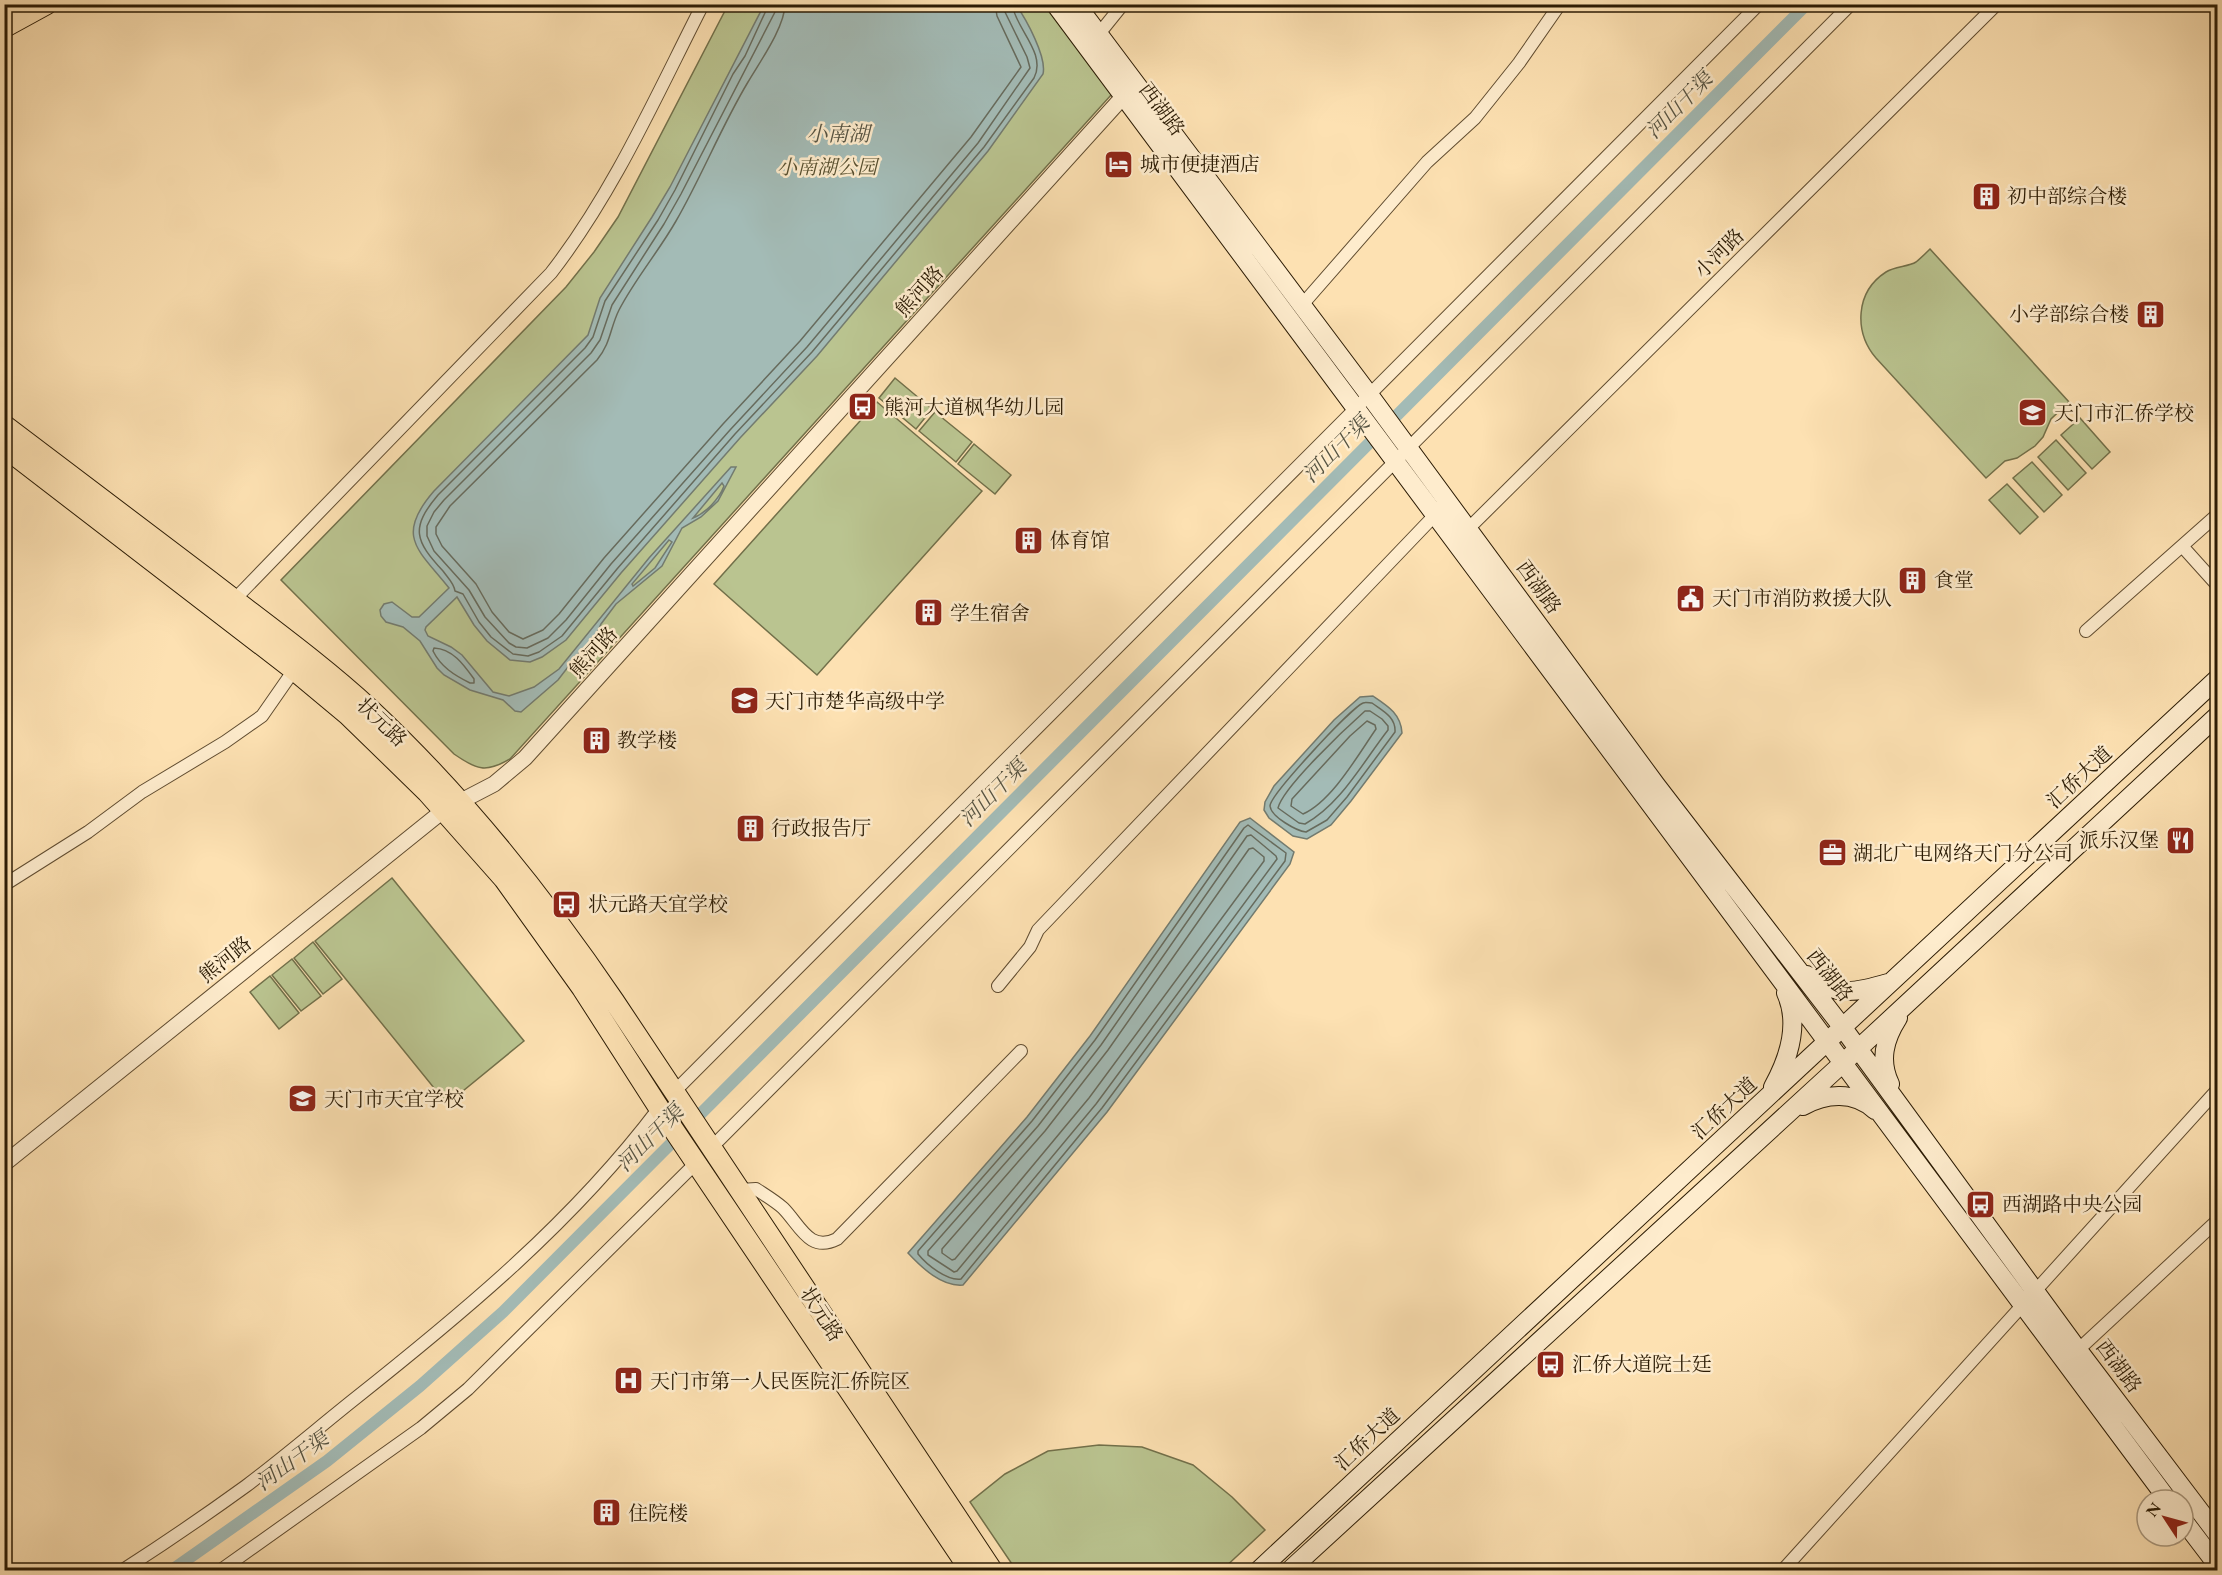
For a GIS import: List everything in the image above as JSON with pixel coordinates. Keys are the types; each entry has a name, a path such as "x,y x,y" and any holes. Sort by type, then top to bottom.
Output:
{"highway":[{"path":"4,17 28,4"},
{"path":"4,27 45,4"}],"main road":[{"name":"西湖路","path":"1055,4 1093,41 1366,405"},
{"name":"西湖路","path":"1076,4 1093,41"},
{"name":"西湖路","path":"1130,89 1302,305 1366,405"},
{"path":"1366,405 1400,453"},
{"name":"状元路","path":"4,425 234,600 348,690 392,731 452,805 582,988 970,1570"},
{"name":"状元路","path":"4,447 294,670 452,805 514,864 578,949 992,1570"},
{"name":"西湖路","path":"1400,453 1435,516 1888,1122 2029,1297 2078,1350 2217,1535"},
{"name":"西湖路","path":"1400,453 1468,529 1656,785 1843,1028 1903,1110 2160,1488"},
{"name":"汇侨大道","path":"1259,1570 2217,678"},
{"path":"1290,1570 1844,1062 2217,715"},
{"path":"1793,964 1821,985 1837,991 1851,993 1893,982"},
{"path":"1767,1099 1785,1063 1792,1032 1789,999 1778,975"},
{"path":"1903,1110 1885,1074 1883,1052 1893,1026 1909,1002"},
{"path":"1783,1118 1810,1102 1834,1096 1861,1100 1888,1122"},
{"path":"2195,1536 2217,1566"}],"street":[{"path":"234,600 551,273 602,201 703,4"},
{"path":"1093,41 1123,4"},
{"path":"1302,305 1427,162 1475,118 1519,63 1560,4"},
{"path":"676,1096 1366,405 1759,4"},
{"path":"711,1148 1400,453 1851,4"},
{"name":"小河路","path":"1468,529 1997,4"},
{"name":"熊河路","path":"4,1164 452,805 494,784 511,772 1130,89"},
{"path":"2086,631 2217,514"},
{"path":"998,986 1030,947 1038,930 1435,516"},
{"path":"2182,546 2217,586"},
{"path":"4,885 88,831 142,792 225,742 262,716 294,670"},
{"path":"740,1190 756,1189 782,1207 809,1239 816,1243 827,1244 837,1239 1021,1051"},
{"path":"1783,1570 2217,1089"},
{"path":"123,1570 248,1484 435,1336 519,1262 593,1187 662,1111"},
{"path":"220,1570 421,1428 468,1389 696,1161"},
{"path":"2078,1350 2217,1220"}],"green space":[{"name":"小南湖","path":"728,5 1046,5 1112,94 510,759 488,768 469,764 454,754 281,580 566,287 594,252 618,217"},
{"path":"1930,249 2069,402 2051,419 2043,437 2035,446 2017,458 2005,461 1986,478 1876,358 1869,348 1861,325 1863,301 1876,280 1886,272 1916,262"},
{"path":"895,378 932,409 916,429 879,398"},
{"path":"877,402 982,491 817,675 714,584"},
{"path":"935,412 972,442 956,462 919,431"},
{"path":"2080,418 2110,452 2092,469 2061,435"},
{"path":"2056,440 2086,473 2068,490 2038,457"},
{"path":"974,444 1011,475 995,494 958,464"},
{"path":"2032,462 2062,495 2044,512 2013,478"},
{"path":"2007,484 2038,517 2020,534 1989,500"},
{"path":"392,878 524,1041 447,1104 315,941"},
{"path":"313,942 342,979 323,994 294,958"},
{"path":"292,959 321,996 301,1011 272,975"},
{"path":"270,976 299,1013 279,1029 250,992"},
{"path":"1099,1445 1142,1447 1193,1465 1232,1497 1265,1530 1222,1570 1016,1570 970,1502 1005,1474 1048,1451"}],"water":[{"name":"小南湖","path":"764,5 1016,5 1039,48 1043,74 988,151 817,356 740,438 621,573 566,640 542,657 530,662 510,660 487,641 457,597 426,627 428,636 462,655 493,692 509,696 534,687 559,669 649,558 731,467 736,467 718,501 701,517 682,528 662,566 616,604 601,624 594,640 578,654 558,680 521,712 515,711 503,700 470,690 444,675 420,641 403,627 386,622 380,610 384,604 392,602 412,617 419,617 449,588 428,563 415,542 413,532 415,520 422,507 434,491 588,335 600,298 670,187","holes":["722,483 724,486 715,501 703,513 693,518","669,540 672,542 655,568 633,586 632,584"]},
{"path":"1373,696 1389,707 1399,721 1402,733 1331,825 1307,839 1293,836 1269,818 1264,810 1265,802 1274,786 1334,720 1360,697"},
{"path":"1250,818 1294,852 1290,864 1107,1112 963,1285 940,1280 908,1253 1027,1117 1090,1036 1240,822"}],"waterway":[{"name":"河山干渠","path":"172,1570 327,1461 420,1386 503,1312 1807,4"}],"place":[{"name":"城市便捷酒店","path":"1119,164"},
{"name":"初中部综合楼","path":"1986,196"},
{"name":"小学部综合楼","path":"2150,314"},
{"name":"熊河大道枫华幼儿园","path":"863,407"},
{"name":"天门市汇侨学校","path":"2033,413"},
{"name":"体育馆","path":"1029,540"},
{"name":"食堂","path":"1913,580"},
{"name":"天门市消防救援大队","path":"1691,598"},
{"name":"学生宿舍","path":"929,613"},
{"name":"天门市楚华高级中学","path":"744,701"},
{"name":"教学楼","path":"596,740"},
{"name":"行政报告厅","path":"750,828"},
{"name":"派乐汉堡","path":"2180,840"},
{"name":"湖北广电网络天门分公司","path":"1832,853"},
{"name":"状元路天宜学校","path":"567,904"},
{"name":"天门市天宜学校","path":"303,1099"},
{"name":"西湖路中央公园","path":"1981,1204"},
{"name":"汇侨大道院士廷","path":"1551,1364"},
{"name":"天门市第一人民医院汇侨院区","path":"629,1381"},
{"name":"住院楼","path":"607,1513"}],"park label":[{"name":"小南湖公园","path":"827,167"}]}
